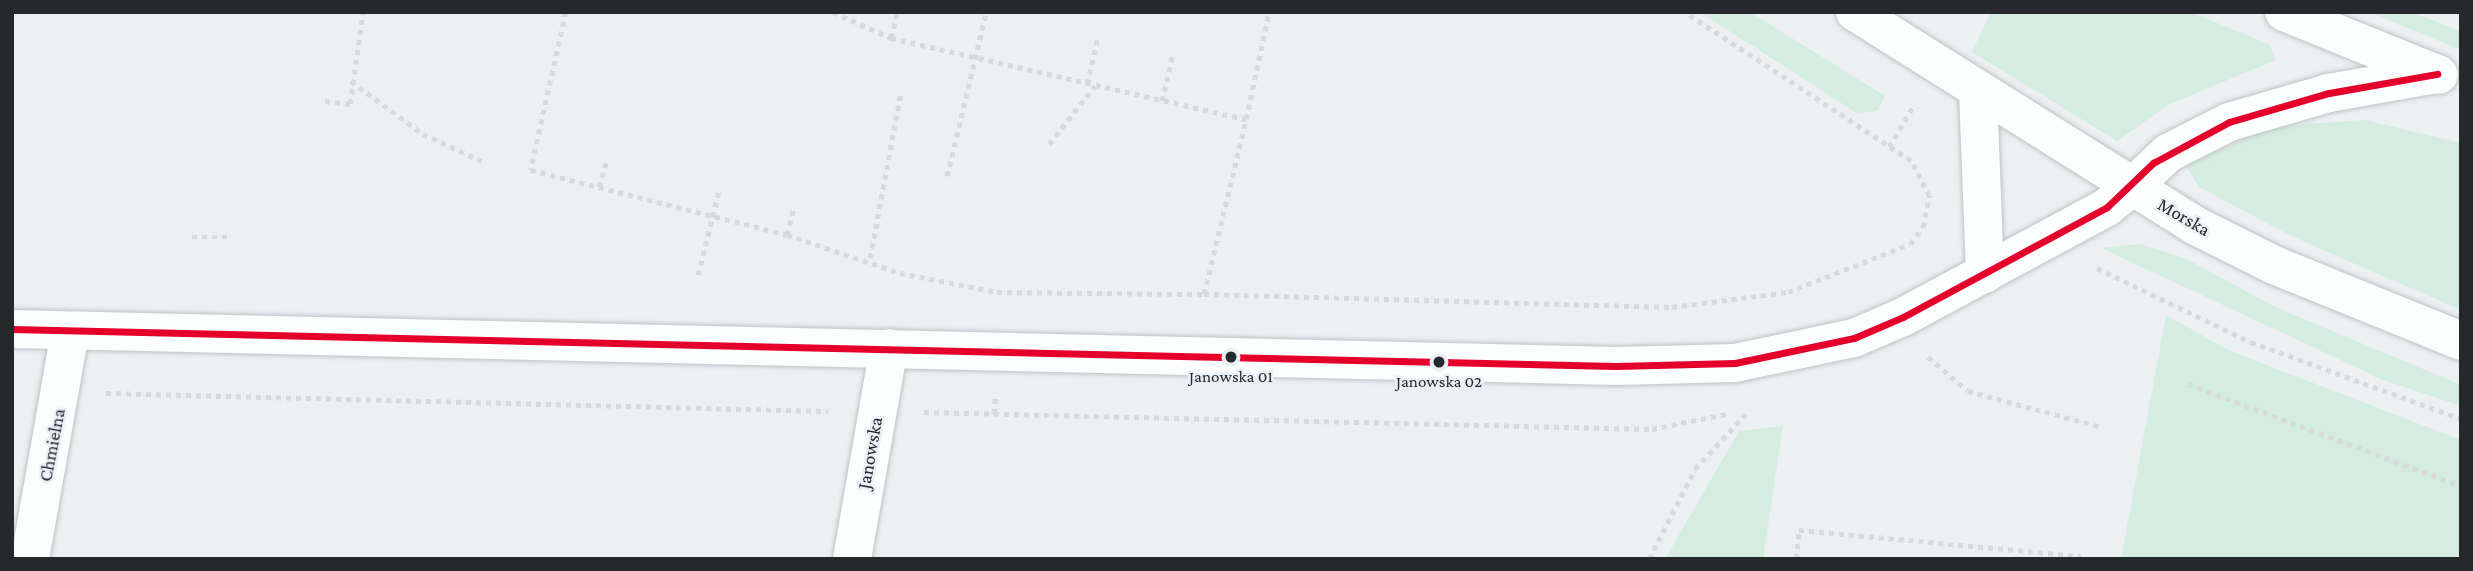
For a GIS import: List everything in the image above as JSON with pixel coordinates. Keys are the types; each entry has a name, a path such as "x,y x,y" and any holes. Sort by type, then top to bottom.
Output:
{"street":[{"name":"Morska","path":"1855,12 2132,187 2274,265 2461,341"},
{"path":"2284,12 2449,79"},
{"path":"12,329 1616,366 1735,363 1854,338 1985,274 2107,207 2168,153 2228,122 2316,95 2449,79"},
{"path":"1978,92 1985,274"},
{"name":"Chmielna","path":"30,559 62,392 70,331"},
{"name":"Janowska","path":"852,559 889,348"}],"path":[{"path":"326,101 350,104 351,81 363,12"},
{"path":"833,12 891,38 1246,119"},
{"path":"891,38 897,12"},
{"path":"947,176 986,12"},
{"path":"1204,294 1269,12"},
{"path":"563,13 531,170 788,235 870,258 900,273 997,292 1204,294 1672,307 1788,292 1910,244 1923,228 1929,196 1912,162 1684,12"},
{"path":"1087,84 1098,36"},
{"path":"1162,101 1173,53"},
{"path":"351,81 423,134 486,163"},
{"path":"1049,144 1095,86"},
{"path":"870,258 901,91"},
{"path":"599,187 606,162"},
{"path":"698,275 719,190"},
{"path":"788,235 794,206"},
{"path":"192,237 229,237"},
{"path":"2086,264 2251,342 2461,419"},
{"path":"1916,356 1924,354 1968,391 2101,427"},
{"path":"2188,384 2461,486"},
{"path":"62,392 839,411"},
{"path":"912,412 1652,429 1749,410 1761,405"},
{"path":"1649,559 1695,469 1749,410"},
{"path":"1796,559 1799,530 2081,556"}],"green space":[{"path":"1700,12 1750,12 1885,96 1878,110 1858,114"},
{"path":"1991,12 2190,12 2269,44 2276,60 2170,104 2117,141 1972,52"},
{"path":"2369,12 2413,12 2461,32 2461,50"},
{"path":"2365,120 2461,143 2461,310 2291,236 2199,187 2184,163 2279,126"},
{"path":"2141,244 2187,259 2273,306 2461,385 2461,406 2383,380 2101,248"},
{"path":"2166,315 2230,351 2461,440 2461,559 2121,559"},
{"path":"1783,426 1763,559 1665,559 1739,431"}],"transit line":[{"path":"12,329 1616,366 1735,363 1854,338 1903,317 2107,207 2153,163 2229,122 2329,93 2437,74"}],"place":[{"name":"Janowska 01","path":"1231,357"},
{"name":"Janowska 02","path":"1439,362"}]}
